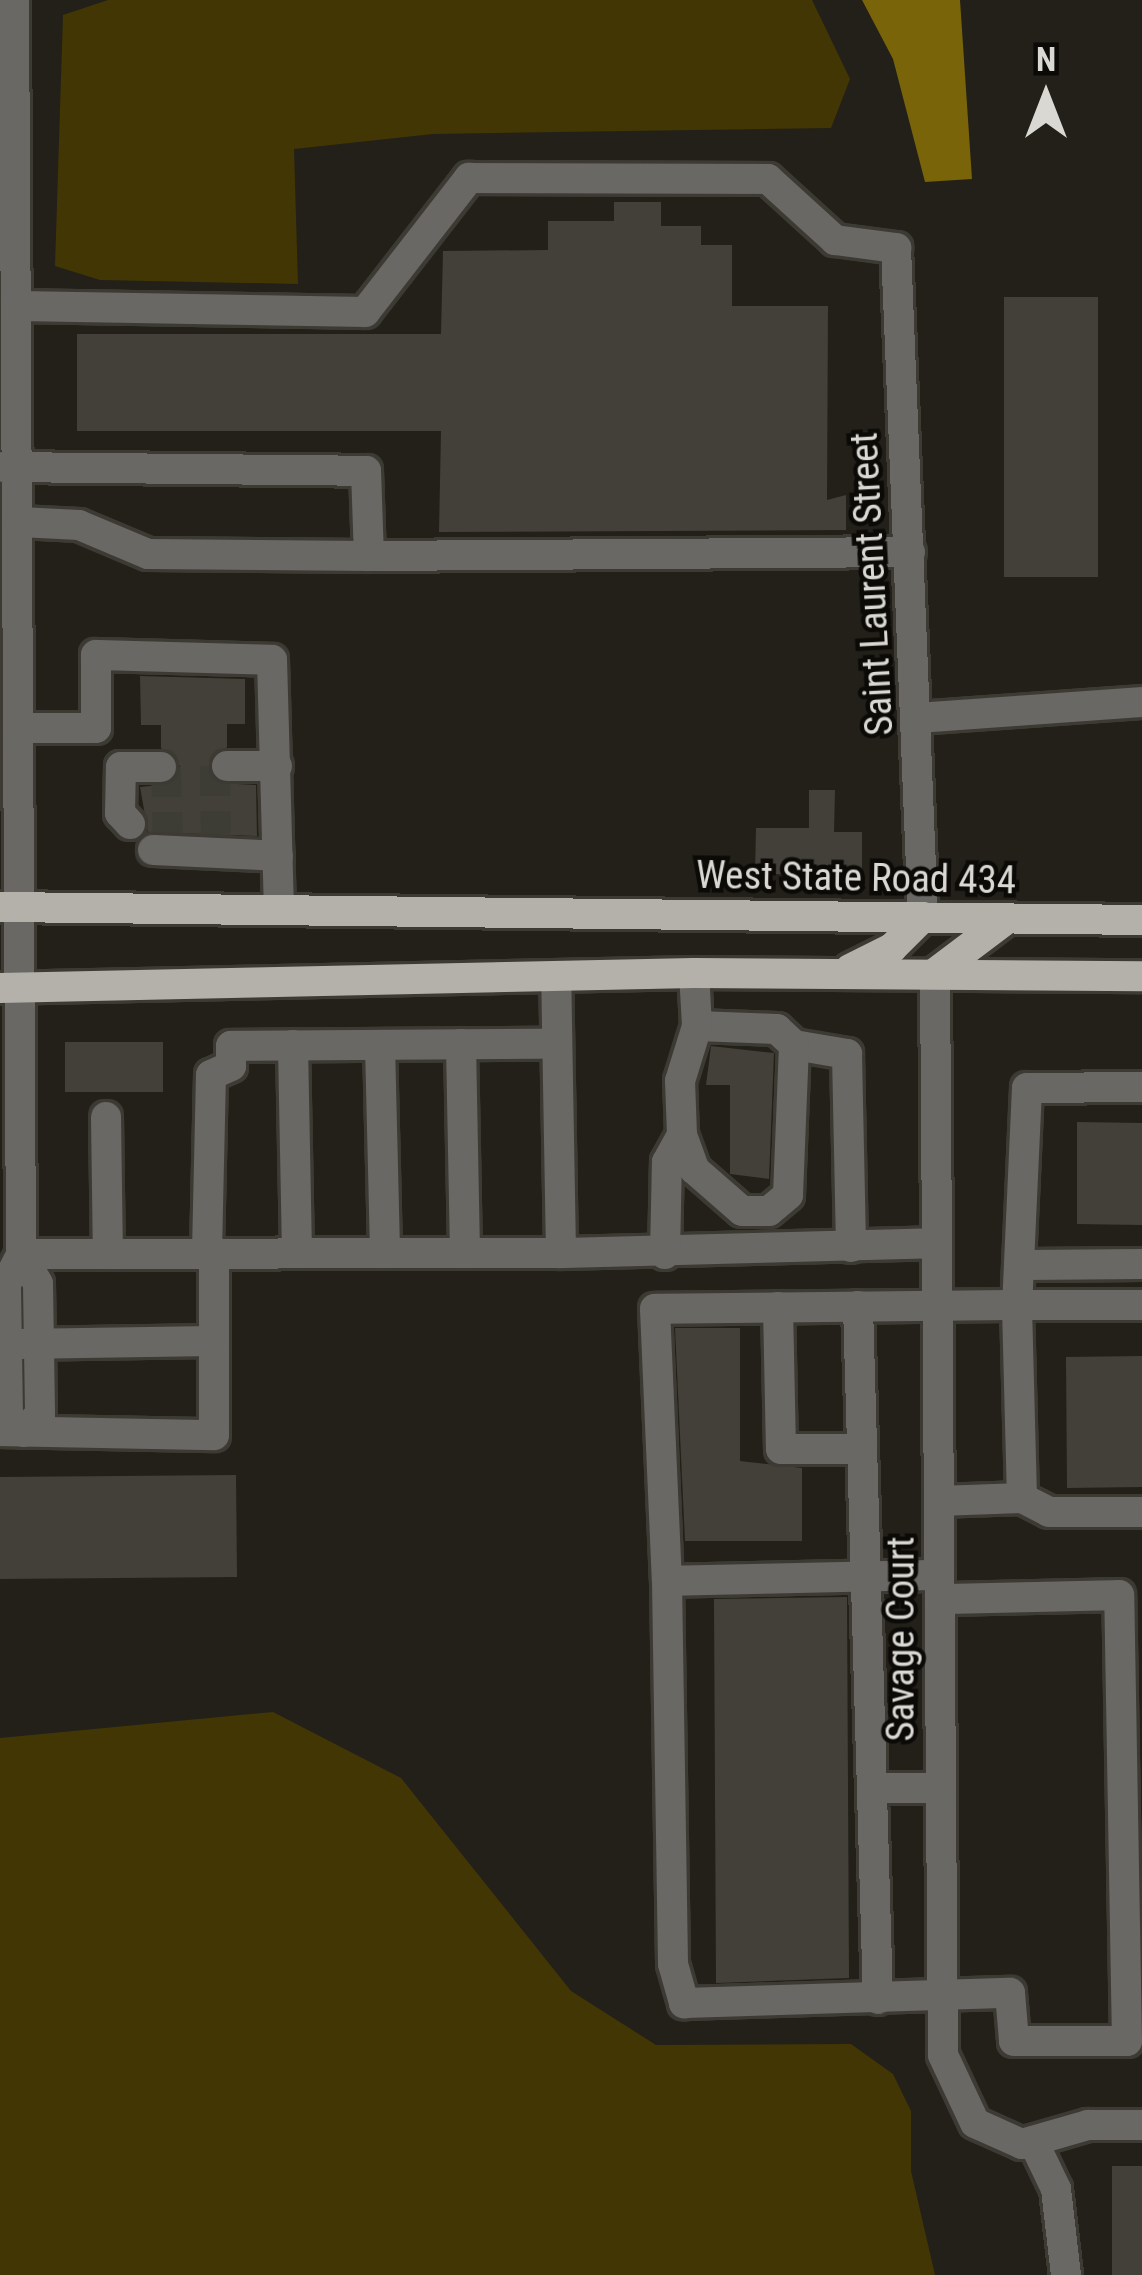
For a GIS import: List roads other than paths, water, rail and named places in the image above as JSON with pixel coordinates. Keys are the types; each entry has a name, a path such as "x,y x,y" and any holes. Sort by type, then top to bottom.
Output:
{"main road":[{"name":"West State Road 434","path":"10,907 1142,920"},
{"path":"844,972 892,948 923,917"},
{"path":"934,973 1008,918"},
{"path":"11,988 694,973 1142,976"}],"street":[{"path":"12,1431 4,1345 10,1256 10,907 21,728 20,522 10,466 19,306 14,0"},
{"name":"Saint Laurent Street","path":"19,306 365,312 470,178 768,178 835,240 896,248 923,917"},
{"path":"10,466 366,471 369,556"},
{"path":"20,522 79,525 148,554 910,552"},
{"path":"130,824 120,813 121,767 96,728 96,655 254,653 276,666 279,910"},
{"path":"918,718 1139,704"},
{"path":"21,728 96,728"},
{"path":"227,766 278,766"},
{"path":"121,767 161,767"},
{"path":"163,852 278,856"},
{"path":"694,973 697,1026 680,1081 682,1135 695,1170 742,1211 769,1211 788,1195 793,1162 794,1045"},
{"name":"Savage Court","path":"934,973 943,2055 974,2122 1033,2141"},
{"path":"556,976 561,1253"},
{"path":"697,1026 777,1029 794,1045 847,1054 851,1246"},
{"path":"460,1044 465,1252"},
{"path":"12,1431 214,1435 211,1075 231,1066 231,1046 557,1044"},
{"path":"293,1045 297,1252"},
{"path":"380,1045 385,1252"},
{"path":"1022,1498 1017,1305 1026,1265 1027,1088 1142,1087"},
{"path":"106,1117 108,1253"},
{"path":"665,1254 667,1162 682,1135"},
{"path":"10,1256 211,1251 665,1254 937,1243"},
{"path":"10,1256 38,1284 40,1414 12,1431"},
{"path":"1026,1265 1142,1264"},
{"path":"667,1581 866,1577 939,1587 1119,1594 1126,2041 1014,2041 1010,1993 684,2003 673,1964 667,1581 655,1309 1142,1305"},
{"path":"858,1306 878,1999"},
{"path":"778,1307 781,1449 862,1449"},
{"path":"4,1345 214,1341"},
{"path":"939,1501 1022,1498 1049,1512 1142,1512"},
{"path":"872,1789 941,1789"},
{"path":"1066,2275 1056,2189 1033,2141 1088,2125 1142,2125"}],"tunnel":[{"path":"215,766 216,849"},
{"path":"166,767 168,850"}]}
